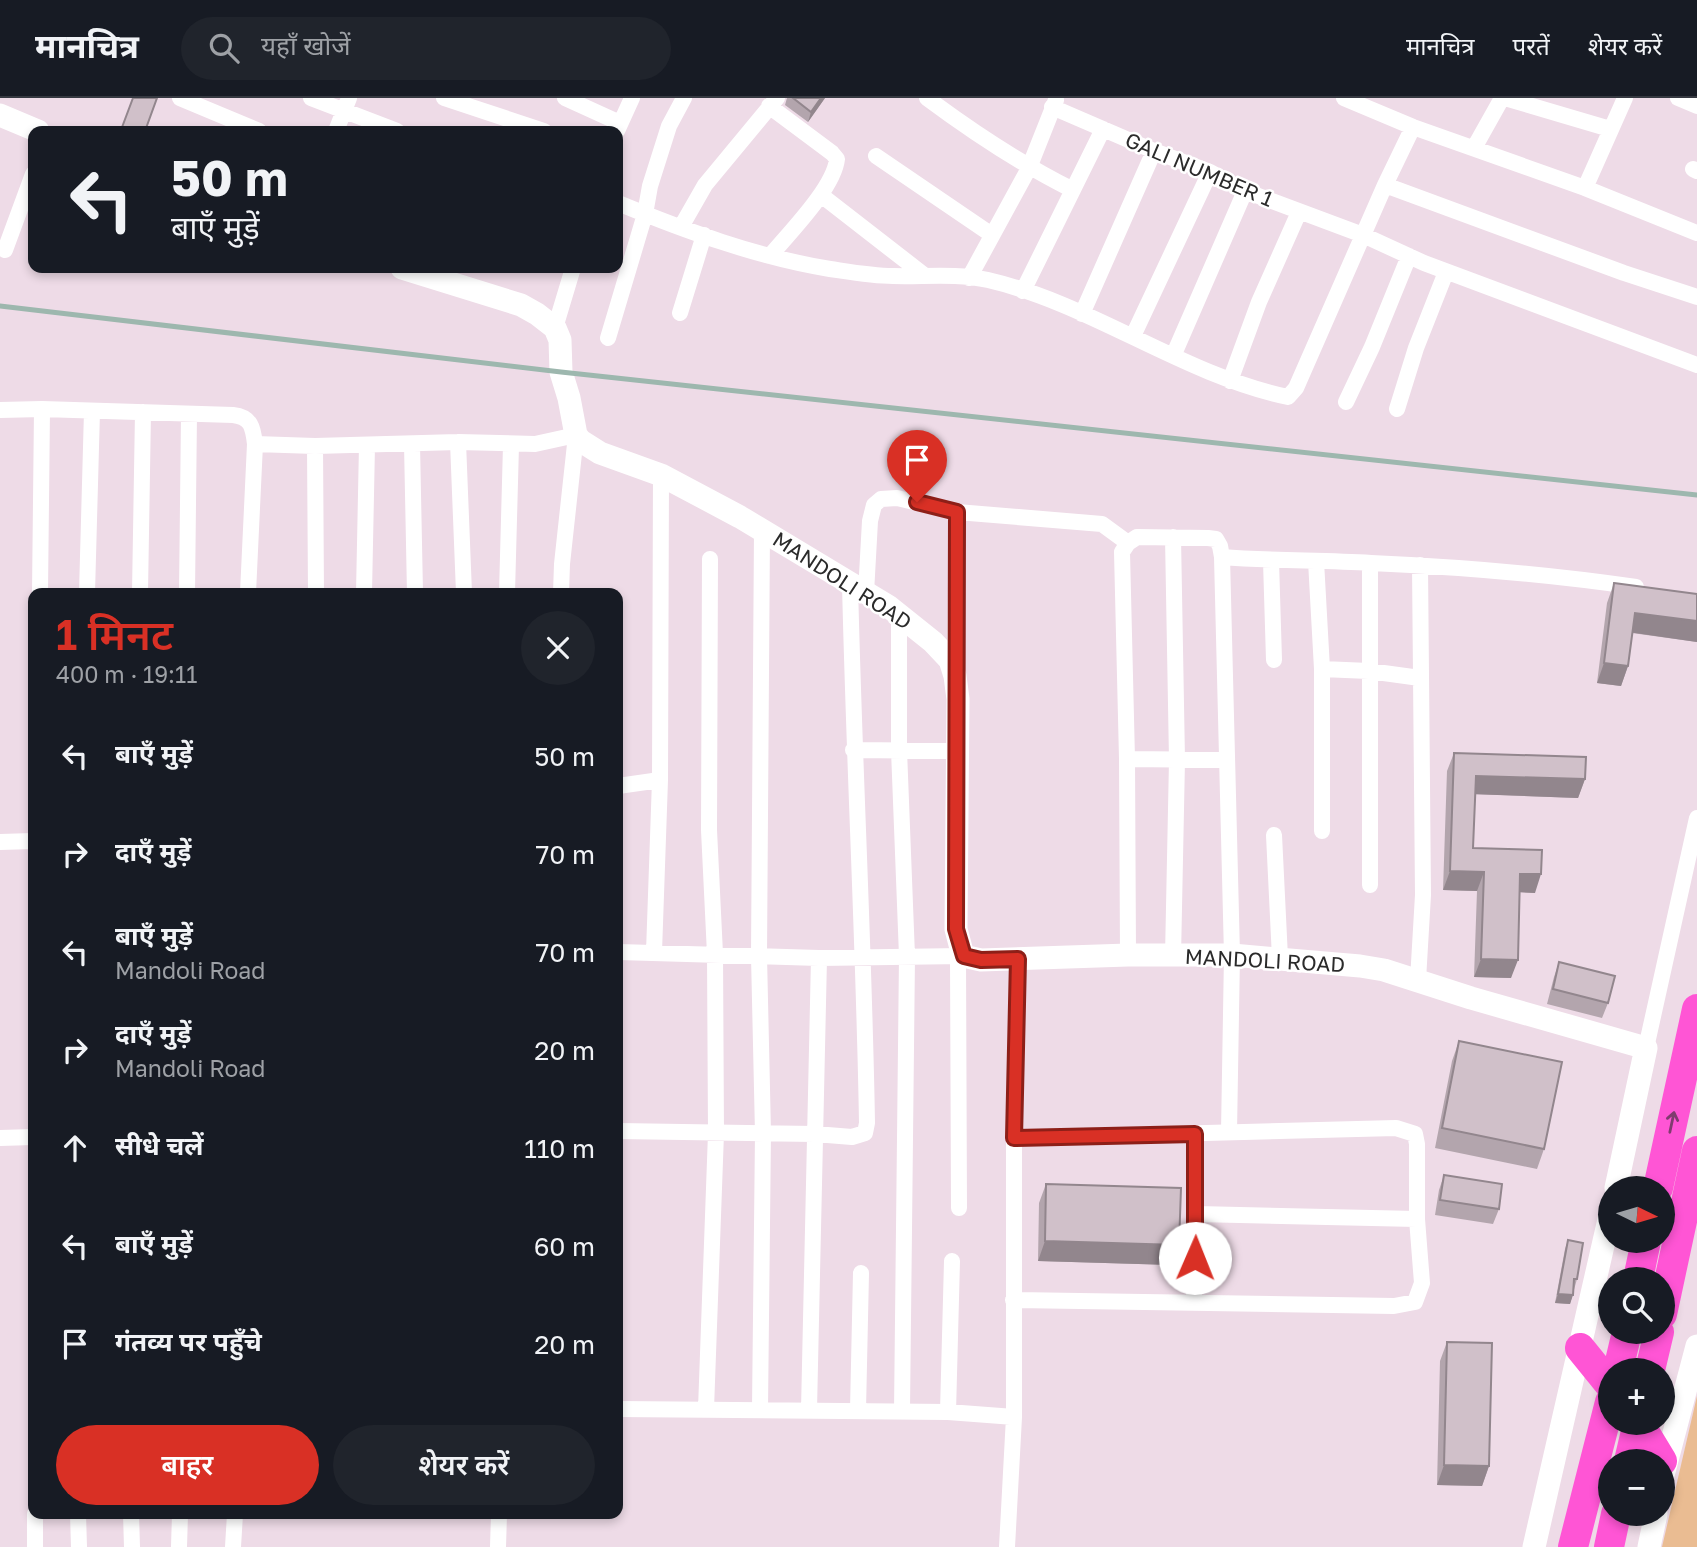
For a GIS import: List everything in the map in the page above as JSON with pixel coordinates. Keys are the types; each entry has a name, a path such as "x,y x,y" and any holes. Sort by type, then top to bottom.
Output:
{"highway":[{"path":"1661,1176 1697,1009"},
{"path":"1672,1267 1697,1152"},
{"path":"1580,1348 1598,1370"},
{"path":"1573,1547 1602,1435"},
{"path":"1609,1547 1613,1526"}],"street":[{"path":"180,98 247,126"},
{"path":"310,98 346,104 388,126"},
{"path":"444,98 529,126"},
{"path":"565,98 617,126"},
{"path":"619,126 632,98"},
{"path":"608,338 669,126 684,98"},
{"path":"927,98 1028,168 1073,190"},
{"path":"1344,98 1413,127 1585,188 1697,233"},
{"path":"1474,148 1504,98 1610,129"},
{"path":"1585,188 1625,98"},
{"path":"1678,98 1697,106"},
{"path":"681,227 705,185 773,102 837,159 821,195 770,256"},
{"path":"969,278 1028,168 1055,103 1103,129"},
{"path":"338,126 346,104"},
{"path":"0,115 28,127"},
{"path":"623,205 770,256 891,276 969,278 1023,290 1174,354 1230,381 1288,397 1296,388 1413,127"},
{"name":"GALI NUMBER 1","path":"1023,290 1103,129 1210,172 1245,191 1363,234 1446,272 1697,365"},
{"path":"1082,314 1154,151"},
{"path":"876,156 992,235"},
{"path":"1133,336 1210,172"},
{"path":"1385,185 1624,274 1697,297"},
{"path":"5,250 28,188"},
{"path":"1174,354 1245,191"},
{"path":"821,195 924,275"},
{"path":"1230,381 1259,302 1298,212"},
{"path":"680,313 704,235"},
{"path":"1346,402 1409,256"},
{"path":"1397,409 1416,348 1446,272"},
{"path":"418,273 521,305 555,328 560,340 561,372 575,429 561,588"},
{"path":"555,328 572,273"},
{"path":"40,588 42,409"},
{"path":"0,410 243,416 253,429 255,444 248,588"},
{"path":"87,588 92,411"},
{"path":"140,588 143,412"},
{"path":"187,588 189,414"},
{"path":"255,444 535,444 575,429"},
{"name":"MANDOLI ROAD","path":"575,429 586,446 661,475 762,530 858,588 900,616 933,642 950,660 958,699 956,929 961,956 981,960 1232,955 1384,970 1646,1048"},
{"path":"458,442 464,588"},
{"path":"412,443 415,588"},
{"path":"364,588 367,445"},
{"path":"507,588 511,445"},
{"path":"314,446 316,588"},
{"path":"654,953 660,780 661,475"},
{"path":"623,1131 852,1137 865,1133 864,957 853,750 858,588 874,505 881,499 897,498 957,512 1102,523 1128,543"},
{"path":"955,676 957,512"},
{"path":"760,1409 763,1133 760,956 762,530"},
{"path":"1128,955 1122,552 1128,543 1138,537 1216,539 1222,557 1232,955 1229,1132"},
{"path":"1172,957 1177,760 1173,537"},
{"path":"1222,557 1420,565 1547,574 1656,590"},
{"path":"706,1409 716,1133 715,954 709,830 710,559"},
{"path":"1271,561 1274,660"},
{"path":"1317,561 1322,669 1322,831"},
{"path":"1370,563 1370,885"},
{"path":"1418,981 1423,895 1420,565"},
{"path":"900,616 899,750 907,957 902,1411"},
{"path":"1322,669 1369,671 1420,678"},
{"path":"853,750 957,751"},
{"path":"1127,759 1226,760"},
{"path":"623,785 660,780"},
{"path":"1619,1176 1697,818"},
{"path":"1274,835 1280,958"},
{"path":"0,842 28,841"},
{"path":"623,952 819,958 961,956 959,1208"},
{"path":"809,1410 819,958"},
{"path":"1007,1547 1014,1418 1014,1138 1018,959"},
{"path":"1013,1300 1394,1306 1415,1302 1422,1283 1415,1134 1396,1128 1014,1138"},
{"path":"1195,1134 1195,1302"},
{"path":"0,1139 28,1137"},
{"path":"1196,1214 1417,1220"},
{"path":"1534,1547 1601,1253"},
{"path":"948,1412 952,1261"},
{"path":"858,1410 861,1273"},
{"path":"1668,1449 1697,1346"},
{"path":"623,1409 948,1412 1014,1418"},
{"path":"35,1519 35,1547"},
{"path":"78,1519 79,1547"},
{"path":"131,1519 132,1547"},
{"path":"179,1547 180,1519"},
{"path":"233,1547 234,1519"},
{"path":"498,1547 499,1519"},
{"path":"1649,1547 1653,1526"}],"shaded area":[{"path":"1697,1396 1697,1547 1662,1547 1667,1526 1675,1526 1675,1491"}],"building":[{"path":"133,98 157,98 147,126 122,126"},
{"path":"793,98 821,98 811,112"},
{"path":"1614,583 1697,594 1697,621 1635,613 1628,666 1604,663"},
{"path":"1454,753 1586,757 1585,779 1476,776 1473,848 1542,850 1541,874 1520,874 1518,960 1481,959 1484,872 1450,871"},
{"path":"1559,962 1615,976 1608,1003 1553,989"},
{"path":"1459,1041 1562,1062 1544,1149 1442,1128"},
{"path":"1444,1175 1502,1184 1499,1209 1440,1200"},
{"path":"1046,1184 1181,1188 1179,1245 1045,1241"},
{"path":"1568,1240 1583,1243 1573,1295 1558,1294"},
{"path":"1447,1342 1492,1343 1489,1466 1444,1465"}],"railway":[{"path":"0,306 561,372 1697,495"}],"route":[{"path":"917,502 957,512 956,929 964,956 981,960 1018,959 1014,1138 1195,1134 1195,1258"}]}
